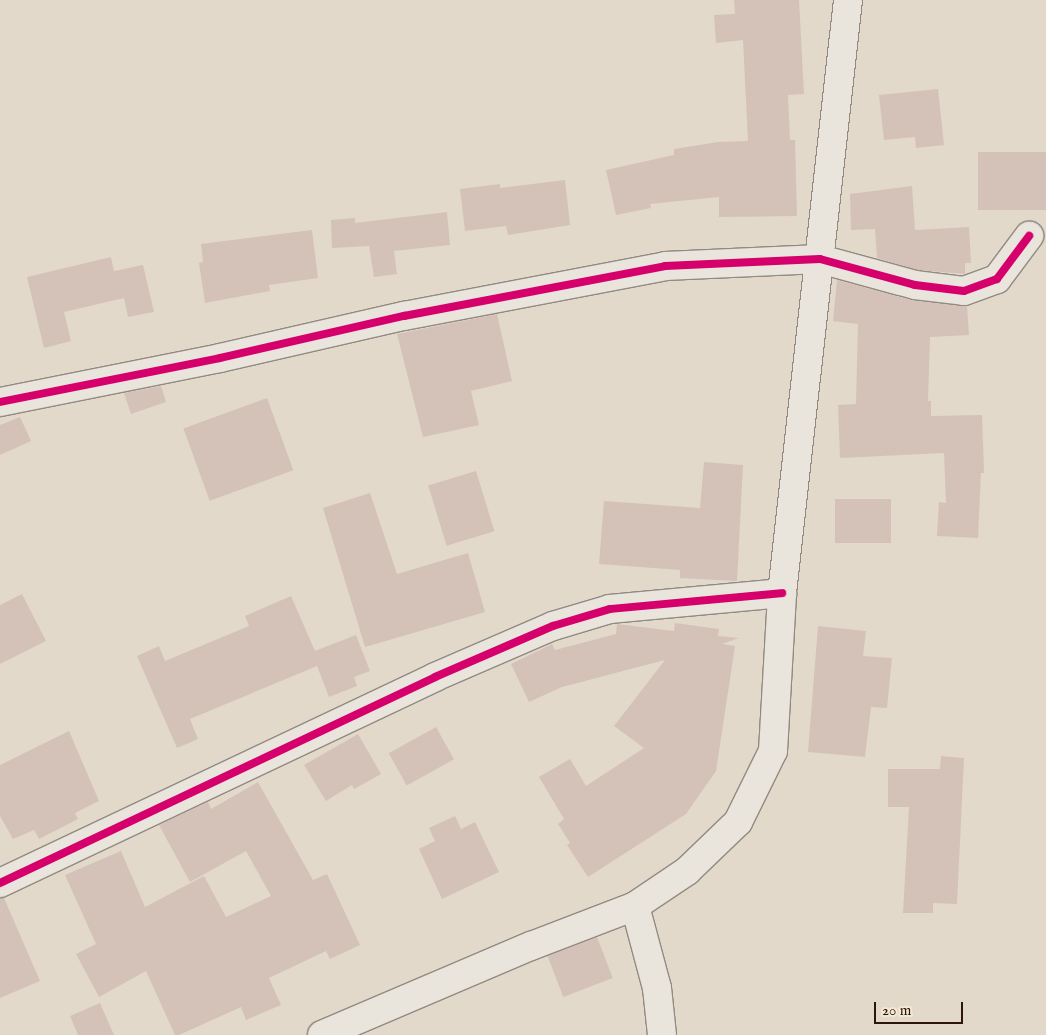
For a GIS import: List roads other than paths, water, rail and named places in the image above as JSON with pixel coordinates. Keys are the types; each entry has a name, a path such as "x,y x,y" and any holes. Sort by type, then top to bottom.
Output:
{"street":[{"path":"322,1035 531,946 635,906 687,871 738,822 774,751 782,593 848,0"},
{"path":"0,402 220,358 404,316 665,266 820,259 915,285 964,291 997,279 1029,236"},
{"path":"0,883 435,677 553,626 610,609 782,593"},
{"path":"635,906 657,988 662,1035"}]}
